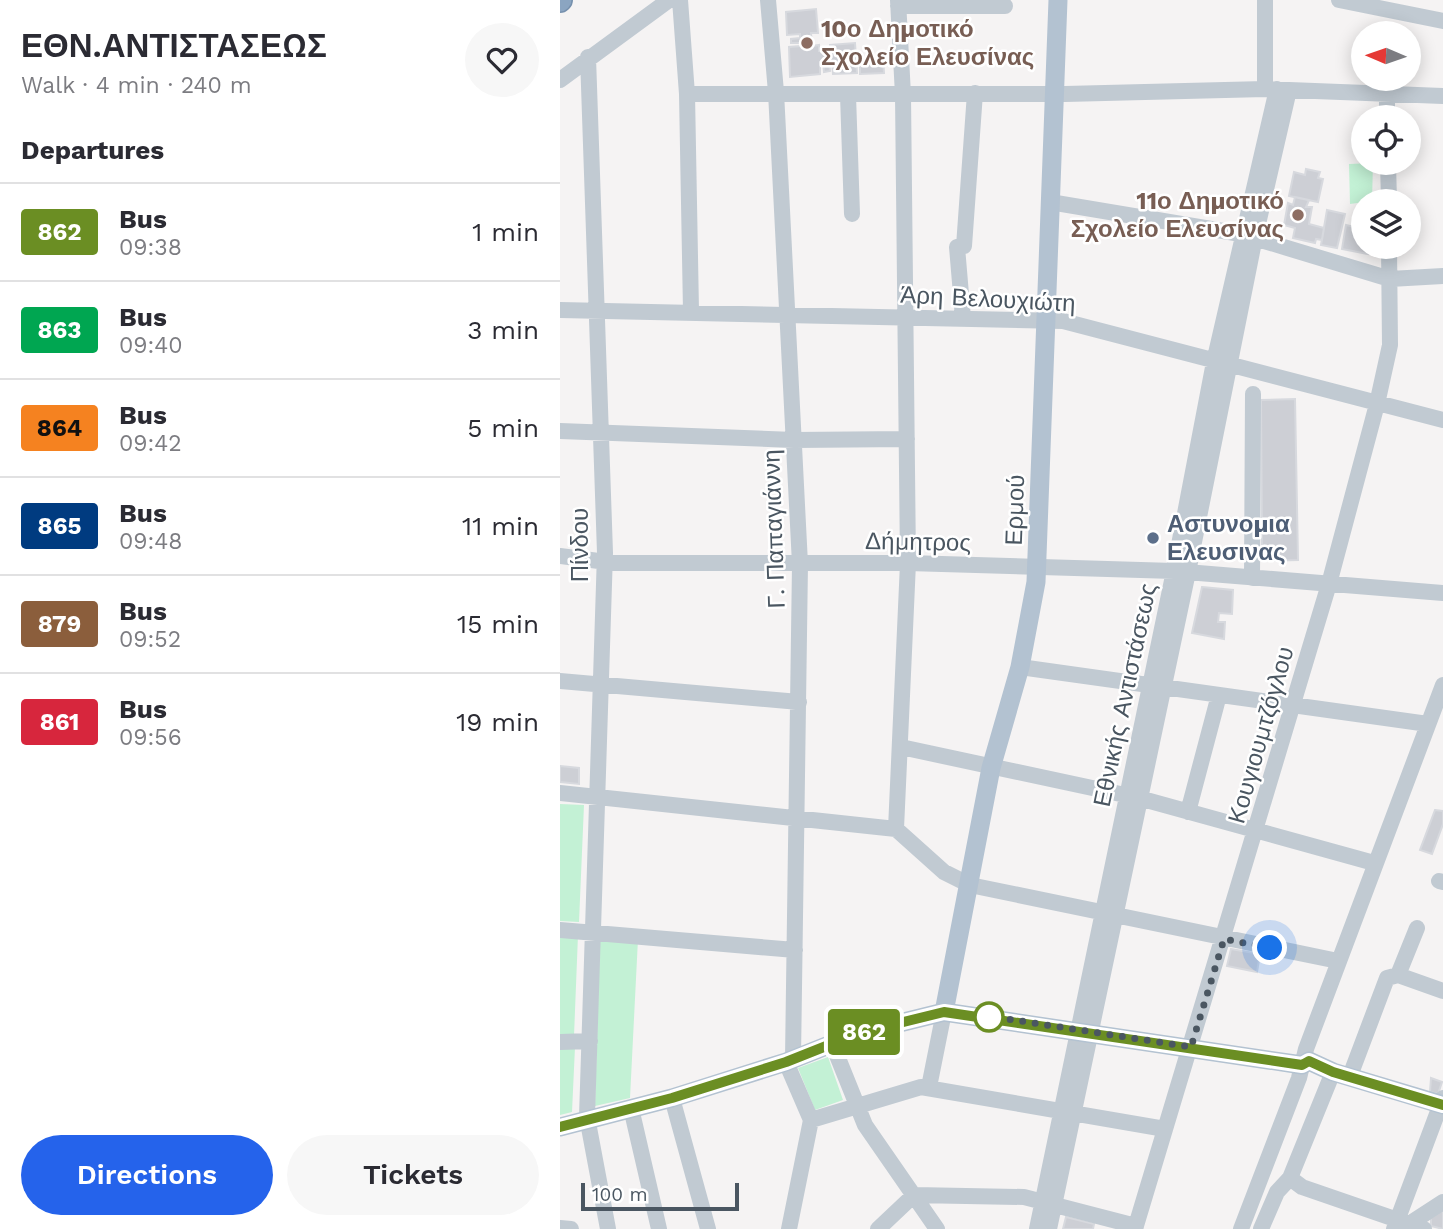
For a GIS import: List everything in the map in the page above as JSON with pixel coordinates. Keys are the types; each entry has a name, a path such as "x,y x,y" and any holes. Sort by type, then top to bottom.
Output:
{"main road":[{"name":"Ερμού","path":"944,1012 991,768 1020,667 1037,567 1058,0"},
{"path":"560,1127 672,1098 790,1060 832,1042 944,1012 1302,1065 1309,1061 1341,1074 1442,1103"}],"street":[{"path":"560,80 669,0"},
{"path":"680,0 687,94 691,311"},
{"name":"Γ. Παπαγιάννη","path":"768,0 789,314 800,564 790,1060"},
{"name":"Εθνικής Αντιστάσεως","path":"1049,1229 1049,1202 1067,1112 1181,572 1277,89 1265,0"},
{"path":"1339,0 1389,5 1443,21"},
{"path":"896,829 908,563 903,316 903,94 898,3 1005,6"},
{"name":"Πίνδου","path":"588,57 605,562 587,1118 607,1229"},
{"path":"687,94 1054,94 1277,89 1443,96"},
{"path":"963,318 957,247 964,246 975,93"},
{"path":"1387,94 1387,105"},
{"path":"848,95 852,214"},
{"path":"1050,202 1248,235 1390,279 1443,276"},
{"name":"Κουγιουμτζόγλου","path":"1135,1227 1329,584 1377,404 1390,345 1389,259"},
{"name":"Άρη Βελουχιώτη","path":"560,310 1063,321 1443,420"},
{"path":"1252,578 1253,394"},
{"path":"560,431 794,440 907,439"},
{"name":"Δήμητρος","path":"560,556 605,562 908,563 1181,572 1443,593"},
{"path":"1020,667 1428,724"},
{"path":"560,681 799,702"},
{"path":"1241,1229 1374,863 1443,685"},
{"path":"1188,812 1219,695"},
{"path":"901,747 1133,797 1374,863"},
{"path":"560,793 796,816 896,829 944,872 970,885 1338,961"},
{"path":"1398,975 1417,928"},
{"path":"560,930 794,950"},
{"path":"1261,1229 1276,1192 1290,1178 1387,978 1398,975 1443,991"},
{"path":"929,1087 944,1012"},
{"path":"560,1041 590,1041"},
{"path":"832,1042 865,1125 937,1229"},
{"path":"789,1229 811,1120 790,1060"},
{"path":"811,1120 921,1087 929,1087 1165,1129"},
{"path":"672,1098 708,1229"},
{"path":"1405,1226 1442,1103"},
{"path":"631,1108 659,1229"},
{"path":"1290,1178 1302,1187 1405,1226"},
{"path":"878,1229 914,1195 1024,1197 1135,1227"},
{"name":"Εθνικής Αντιστάσεως","path":"1037,1229 1049,1202"},
{"path":"1405,1226 1443,1202"},
{"path":"560,1228 571,1229"}],"green space":[{"path":"1349,164 1351,175 1373,175 1372,189 1351,189 1350,204"},
{"path":"560,804 584,805 579,922 560,921"},
{"path":"560,935 578,935 574,1036 560,1036"},
{"path":"600,936 638,939 630,1098 595,1106"},
{"path":"560,1046 575,1047 572,1112 560,1115"},
{"path":"828,1057 843,1100 815,1110 798,1068"}],"building":[{"name":"10ο Δημοτικό Σχολείο Ελευσίνας","path":"816,9 818,33 811,33 812,46 819,45 819,51 830,51 830,45 855,43 857,73 833,74 832,61 829,61 830,71 824,72 823,62 820,62 820,74 790,77 789,47 801,46 801,43 791,43 791,39 800,38 800,34 787,35 786,12"},
{"name":"10ο Δημοτικό Σχολείο Ελευσίνας","path":"860,58 883,58 884,73 860,74"},
{"path":"1306,169 1320,172 1318,178 1323,179 1318,202 1289,196 1294,172 1305,175"},
{"name":"11ο Δημοτικό Σχολείο Ελευσίνας","path":"1295,197 1309,200 1306,207 1312,207 1309,224 1324,228 1322,240 1316,239 1315,243 1293,238 1295,228 1284,225 1288,203 1293,205"},
{"path":"1327,210 1345,214 1337,248 1321,245"},
{"path":"1346,225 1351,226 1351,251 1342,249"},
{"path":"1295,399 1298,560 1256,561 1256,547 1262,547 1261,400"},
{"path":"1202,587 1233,590 1232,614 1219,613 1218,622 1225,622 1224,639 1192,633"},
{"path":"560,766 579,768 579,784 560,782"},
{"path":"1435,810 1443,811 1443,824 1432,854 1420,850"},
{"path":"1231,949 1260,954 1257,972 1227,966"},
{"path":"1431,1078 1442,1082 1438,1094 1430,1092"},
{"path":"1443,1210 1443,1229 1431,1226 1431,1218"},
{"path":"1066,1217 1094,1224 1093,1229 1063,1229"}],"bus line":[{"name":"862","path":"560,1127 727,1082 859,1033 944,1012 1302,1065 1309,1061 1333,1072 1443,1105"}],"place":[{"name":"10ο Δημοτικό Σχολείο Ελευσίνας","path":"807,43"},
{"name":"11ο Δημοτικό Σχολείο Ελευσίνας","path":"1298,215"},
{"name":"Αστυνομια Ελευσινας","path":"1153,538"}],"route":[{"path":"989,1017 981,1015 1191,1047 1224,939 1270,948"}]}
